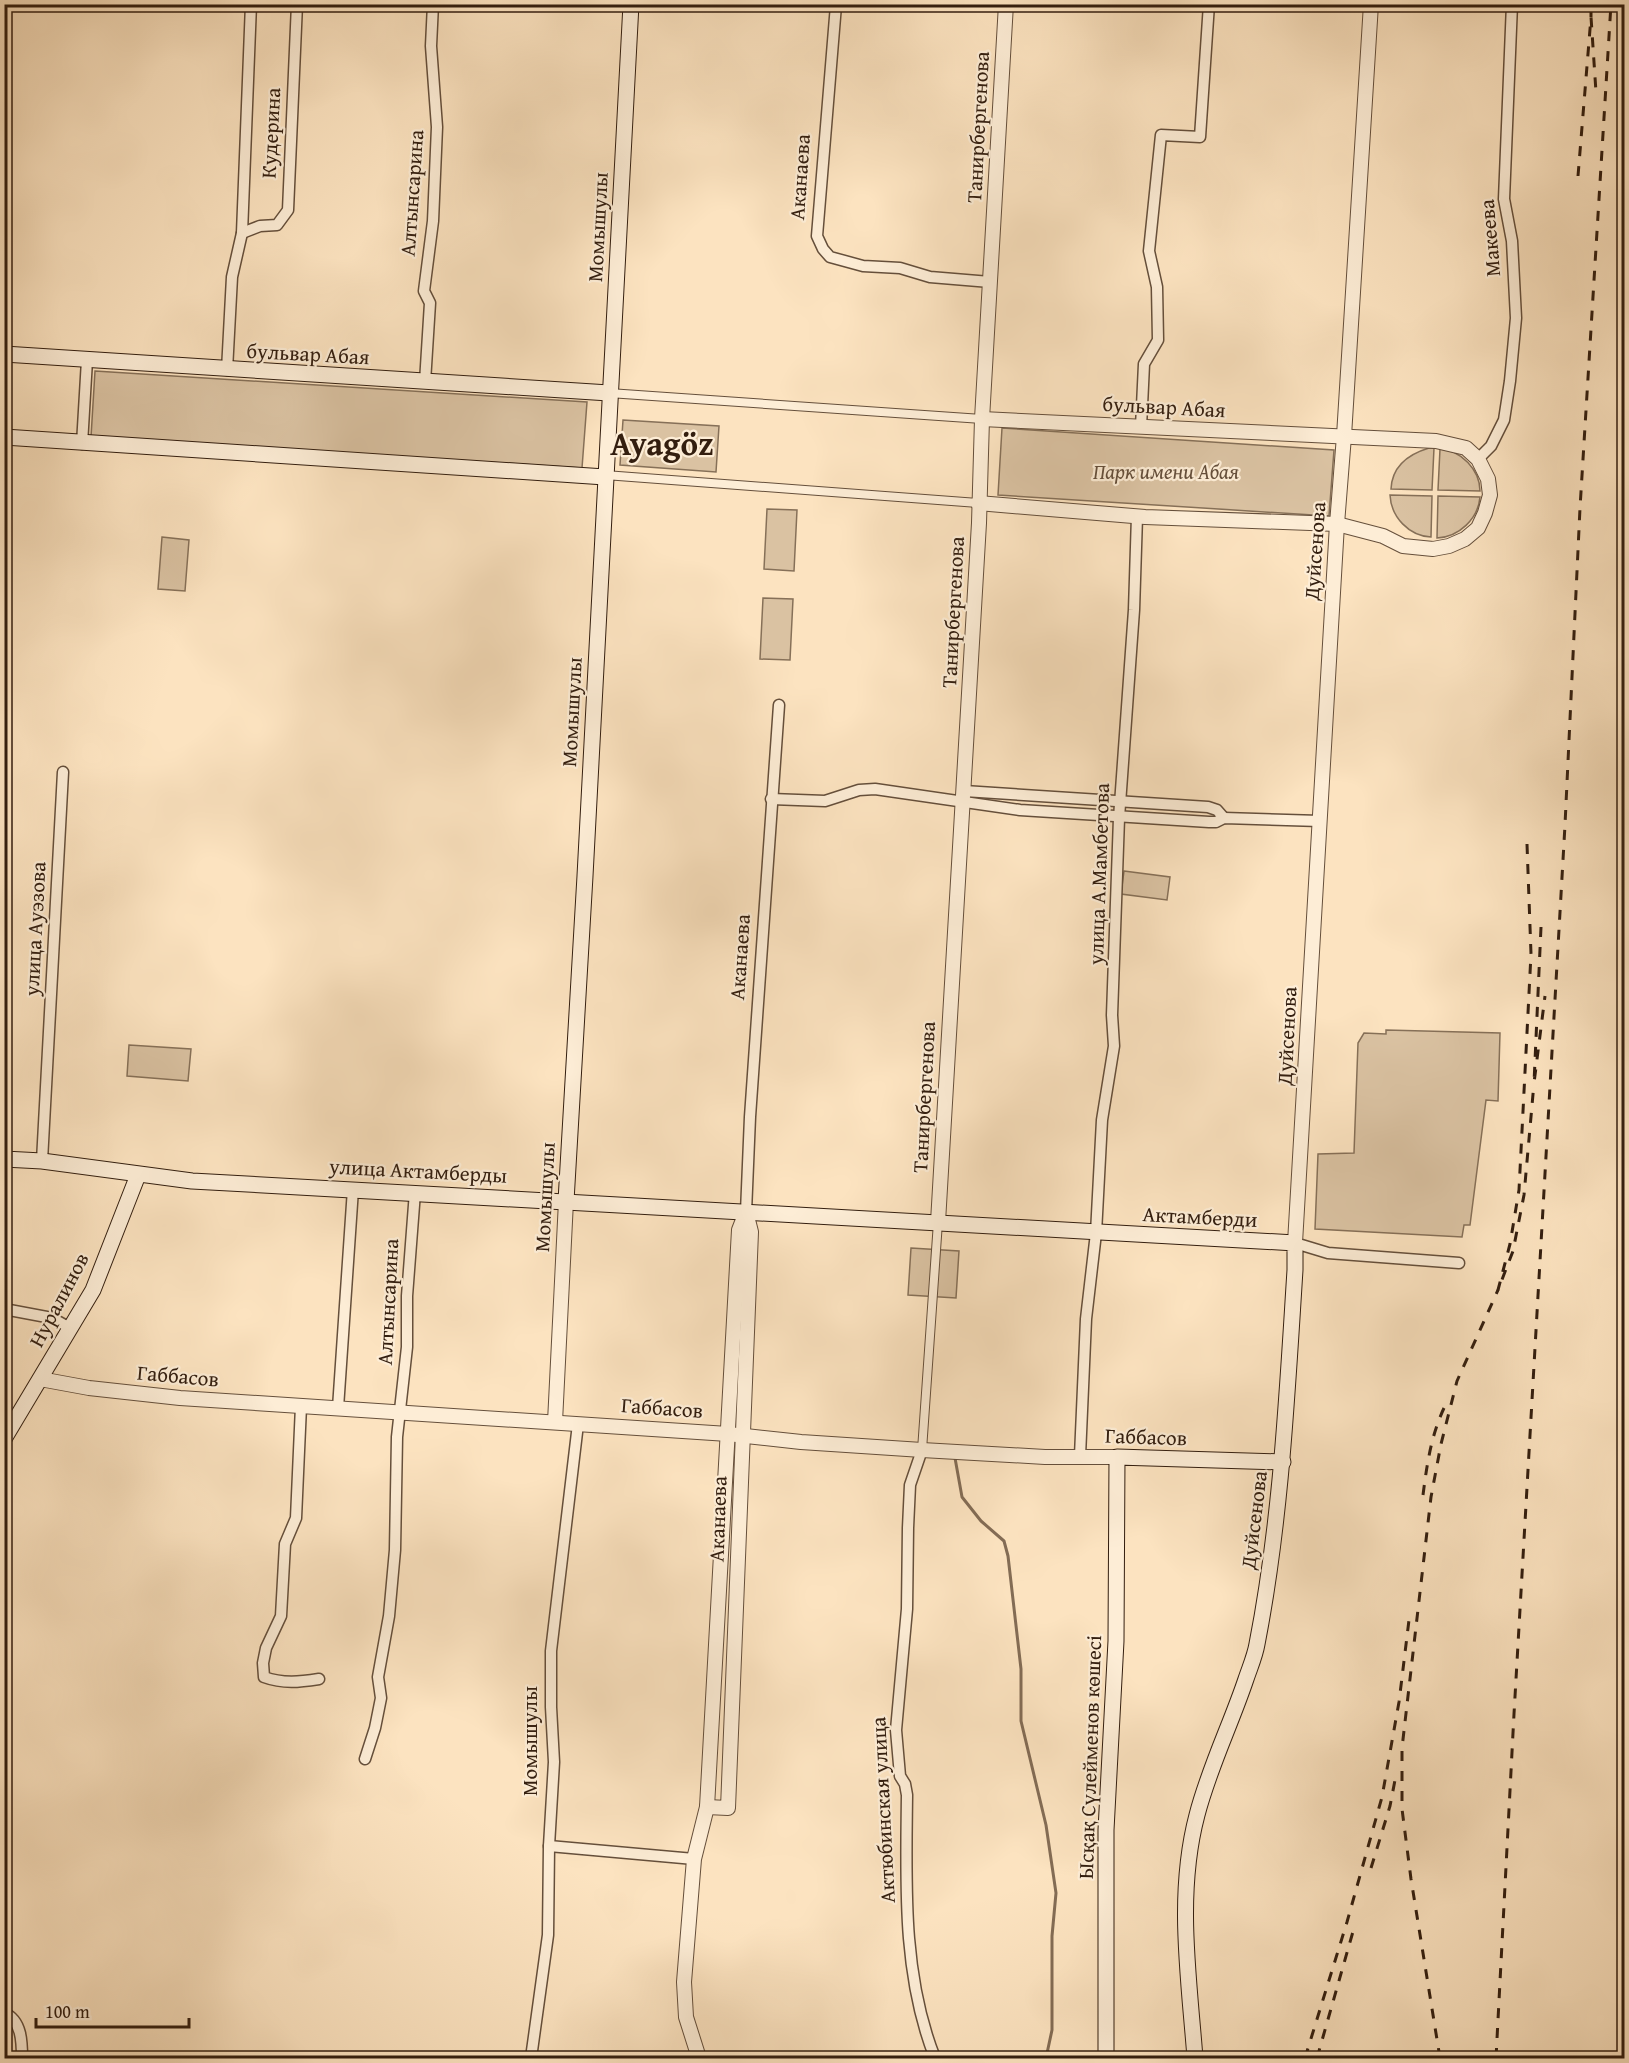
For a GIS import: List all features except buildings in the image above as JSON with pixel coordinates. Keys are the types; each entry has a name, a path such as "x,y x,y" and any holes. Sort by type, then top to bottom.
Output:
{"main road":[{"name":"Момышулы","path":"566,1201 631,4"},
{"name":"бульвар Абая","path":"4,354 609,393"},
{"path":"4,437 82,444 605,476"},
{"name":"улица Актамберды","path":"4,1159 42,1161 192,1181 938,1222"},
{"name":"Нуралинов","path":"4,1439 93,1290 138,1175"},
{"name":"Актамберди","path":"938,1222 1295,1243"},
{"name":"Дуйсенова","path":"1195,2058 1186,1915 1188,1859 1197,1816 1209,1776 1257,1648 1283,1462 1295,1243"},
{"name":"Габбасов","path":"1117,1456 1283,1462"},
{"name":"Ысқақ Сүлейменов көшесі","path":"1106,2058 1106,1830 1116,1641 1117,1456"}],"street":[{"name":"Кудерина","path":"227,370 232,277 242,233 252,4"},
{"name":"Кудерина","path":"242,233 260,226 277,225 288,210 297,4"},
{"name":"Алтынсарина","path":"425,382 430,303 424,291 432,221 437,127 431,46 433,4"},
{"name":"Аканаева","path":"836,4 817,236 823,249 830,257 863,266 900,268 930,278 990,282"},
{"name":"Танирбергенова","path":"938,1222 980,523 978,503 982,419 1006,4"},
{"path":"1141,427 1144,364 1158,340 1157,286 1149,251 1161,135 1200,137 1209,4"},
{"name":"Дуйсенова","path":"1295,1243 1337,524 1371,4"},
{"name":"Макеева","path":"1478,459 1491,446 1504,420 1516,318 1512,241 1504,199 1512,4"},
{"path":"82,444 87,360"},
{"path":"609,393 982,419"},
{"name":"бульвар Абая","path":"982,419 1344,436"},
{"path":"605,476 1137,516 1337,524 1383,536 1403,546 1433,549 1449,546 1465,539 1478,528 1490,495 1488,479 1478,459 1466,448 1450,443 1344,436"},
{"name":"улица А.Мамбетова","path":"1080,1456 1086,1319 1096,1233 1102,1120 1114,1047 1112,1015 1119,818 1134,610 1137,516"},
{"name":"Аканаева","path":"707,1807 728,1808 751,1232 746,1212 750,1117 779,705"},
{"name":"улица Ауэзова","path":"42,1161 63,772"},
{"path":"771,799 825,801 859,790 875,789 964,797 1208,807 1217,810 1224,818"},
{"path":"964,797 1020,810 1119,818 1209,822 1224,818 1320,821"},
{"name":"Алтынсарина","path":"338,1408 353,1189"},
{"name":"Алтынсарина","path":"365,1759 375,1728 381,1698 378,1677 388,1616 395,1550 397,1449 407,1347 407,1296 415,1192"},
{"name":"Момышулы","path":"555,1422 566,1201"},
{"name":"Аканаева","path":"699,2058 686,2017 684,1982 694,1859 707,1807 739,1230 746,1212"},
{"path":"922,1450 938,1222"},
{"name":"Актамберди","path":"1295,1243 1328,1253 1459,1263"},
{"path":"4,1309 52,1318 70,1328"},
{"name":"Габбасов","path":"40,1379 132,1393 743,1435 801,1442 1045,1457 1117,1456"},
{"path":"301,1406 296,1518 285,1544 281,1616 266,1648 263,1663 264,1677 276,1682 294,1683 319,1679"},
{"name":"Момышулы","path":"531,2058 548,1935 549,1846 554,1762 551,1651 578,1424"},
{"name":"Актюбинская улица","path":"922,1450 910,1485 907,1609 896,1730 900,1776 905,1784 907,1795 908,1935 917,1998 935,2058"},
{"path":"549,1846 694,1859"},
{"path":"4,2013 14,2020 20,2033 22,2058"}],"green space":[{"path":"95,371 587,402 582,468 91,437"},
{"path":"623,420 719,426 716,472 620,465"},
{"name":"Парк имени Абая","path":"1002,428 1334,450 1329,516 998,495"},
{"path":"1429,448 1434,448 1432,490 1391,489 1395,474 1403,462"},
{"path":"1440,449 1455,453 1468,462 1477,476 1480,491 1438,490"},
{"path":"1390,495 1432,496 1431,537 1415,533 1403,524 1394,511"},
{"path":"1438,496 1480,497 1476,513 1466,525 1453,534 1437,538"},
{"path":"767,509 797,510 794,571 764,569"},
{"path":"162,537 189,540 185,591 158,589"},
{"path":"763,598 793,599 790,660 760,659"},
{"path":"1124,871 1170,877 1167,900 1121,894"},
{"path":"1386,1030 1500,1033 1498,1101 1486,1100 1470,1225 1464,1225 1462,1237 1315,1229 1318,1154 1354,1153 1358,1043 1364,1033 1386,1034"},
{"path":"129,1045 191,1049 188,1081 127,1076"},
{"path":"911,1248 959,1251 956,1298 908,1295"}],"waterway":[{"path":"955,1458 962,1497 981,1521 1004,1541 1008,1556 1021,1669 1021,1721 1046,1825 1056,1893 1052,1936 1052,2030 1046,2058"}],"railway":[{"path":"1591,4 1591,17"},
{"path":"1496,2058 1565,825 1580,508 1611,4"},
{"path":"1578,176 1591,17 1596,92"},
{"path":"1527,844 1531,954 1519,1190 1510,1244 1498,1290 1513,1251 1524,1195 1534,1083"},
{"path":"1541,927 1534,1083 1545,996"},
{"path":"1440,2058 1402,1809 1402,1748 1431,1497 1441,1444 1457,1381 1498,1290"},
{"path":"1423,1495 1433,1440 1444,1408"},
{"path":"1305,2058 1347,1922 1382,1797 1399,1702 1409,1620"},
{"path":"1371,1868 1390,1806 1396,1775"},
{"path":"1317,2058 1354,1928"}],"district":[{"name":"Ayagöz","path":"662,443"}]}
